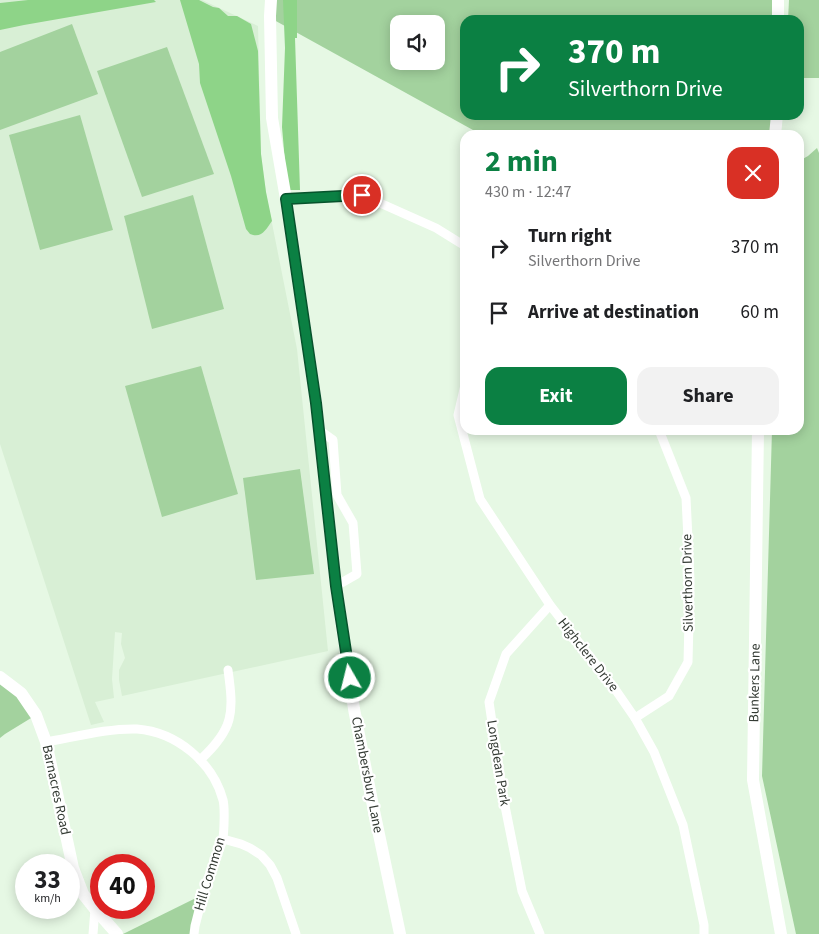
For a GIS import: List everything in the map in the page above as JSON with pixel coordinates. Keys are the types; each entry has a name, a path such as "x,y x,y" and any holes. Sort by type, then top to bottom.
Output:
{"street":[{"name":"Chambersbury Lane","path":"271,0 272,118 301,298 319,430 336,586 354,709 400,934"},
{"path":"778,0 778,15"},
{"path":"286,199 362,195 436,228 460,243"},
{"name":"Highclere Drive","path":"460,407 458,416 460,424"},
{"path":"319,430 333,440 337,495 353,523 357,574 336,586"},
{"name":"Highclere Drive","path":"463,435 480,500 550,605 615,689 635,718 654,752 683,825 704,924 704,934"},
{"name":"Silverthorn Drive","path":"635,718 669,696 688,662 690,580 686,498 661,435"},
{"name":"Bunkers Lane","path":"758,435 753,780 781,934"},
{"name":"Longdean Park","path":"540,934 522,891 503,796 489,702 506,654 550,605"},
{"path":"200,760 224,734 231,713 228,670"},
{"name":"Barnacres Road","path":"0,677 21,694 36,715 46,742 73,868 83,894 90,903"},
{"name":"Hill Common","path":"46,742 119,729 158,733 180,742 200,760 214,778 224,802 223,839 210,872 194,934"},
{"path":"223,839 250,848 261,855 270,865 277,878 296,934"},
{"path":"93,934 94,919"},
{"name":"Barnacres Road","path":"104,919 117,934"}],"shaded area":[{"path":"0,0 202,0 258,26 261,154 266,193 297,349 328,651 122,696 119,670 125,658 121,644 122,633 115,632 112,679 114,698 95,702 104,722 91,725 0,444"}],"green space":[{"path":"28,0 154,0 156,2 0,30 0,3"},
{"path":"180,0 199,0 219,8 228,16 237,16 251,24 258,51 261,154 272,221 261,234 250,234 246,229 231,176 200,83 199,64"},
{"path":"275,0 778,0 778,15 460,15 460,120 776,120 774,130 473,130 274,20"},
{"path":"283,0 297,0 297,38 295,38 300,190 289,190 285,162 282,127 285,48"},
{"path":"789,0 819,0 819,78 804,78 804,15 788,15"},
{"path":"72,24 98,94 0,130 0,52"},
{"path":"167,47 214,174 142,197 97,71"},
{"path":"80,115 113,230 40,250 9,135"},
{"path":"817,148 819,153 819,934 796,934 762,776 772,435 804,435 804,158"},
{"path":"193,195 224,309 152,329 124,216"},
{"path":"201,366 238,494 162,517 125,386"},
{"path":"300,469 314,574 256,580 243,478"},
{"path":"0,677 36,715 0,738"},
{"path":"204,894 194,934 123,934"}],"route":[{"path":"350,678 336,586 316,403 286,199 362,195"}]}
